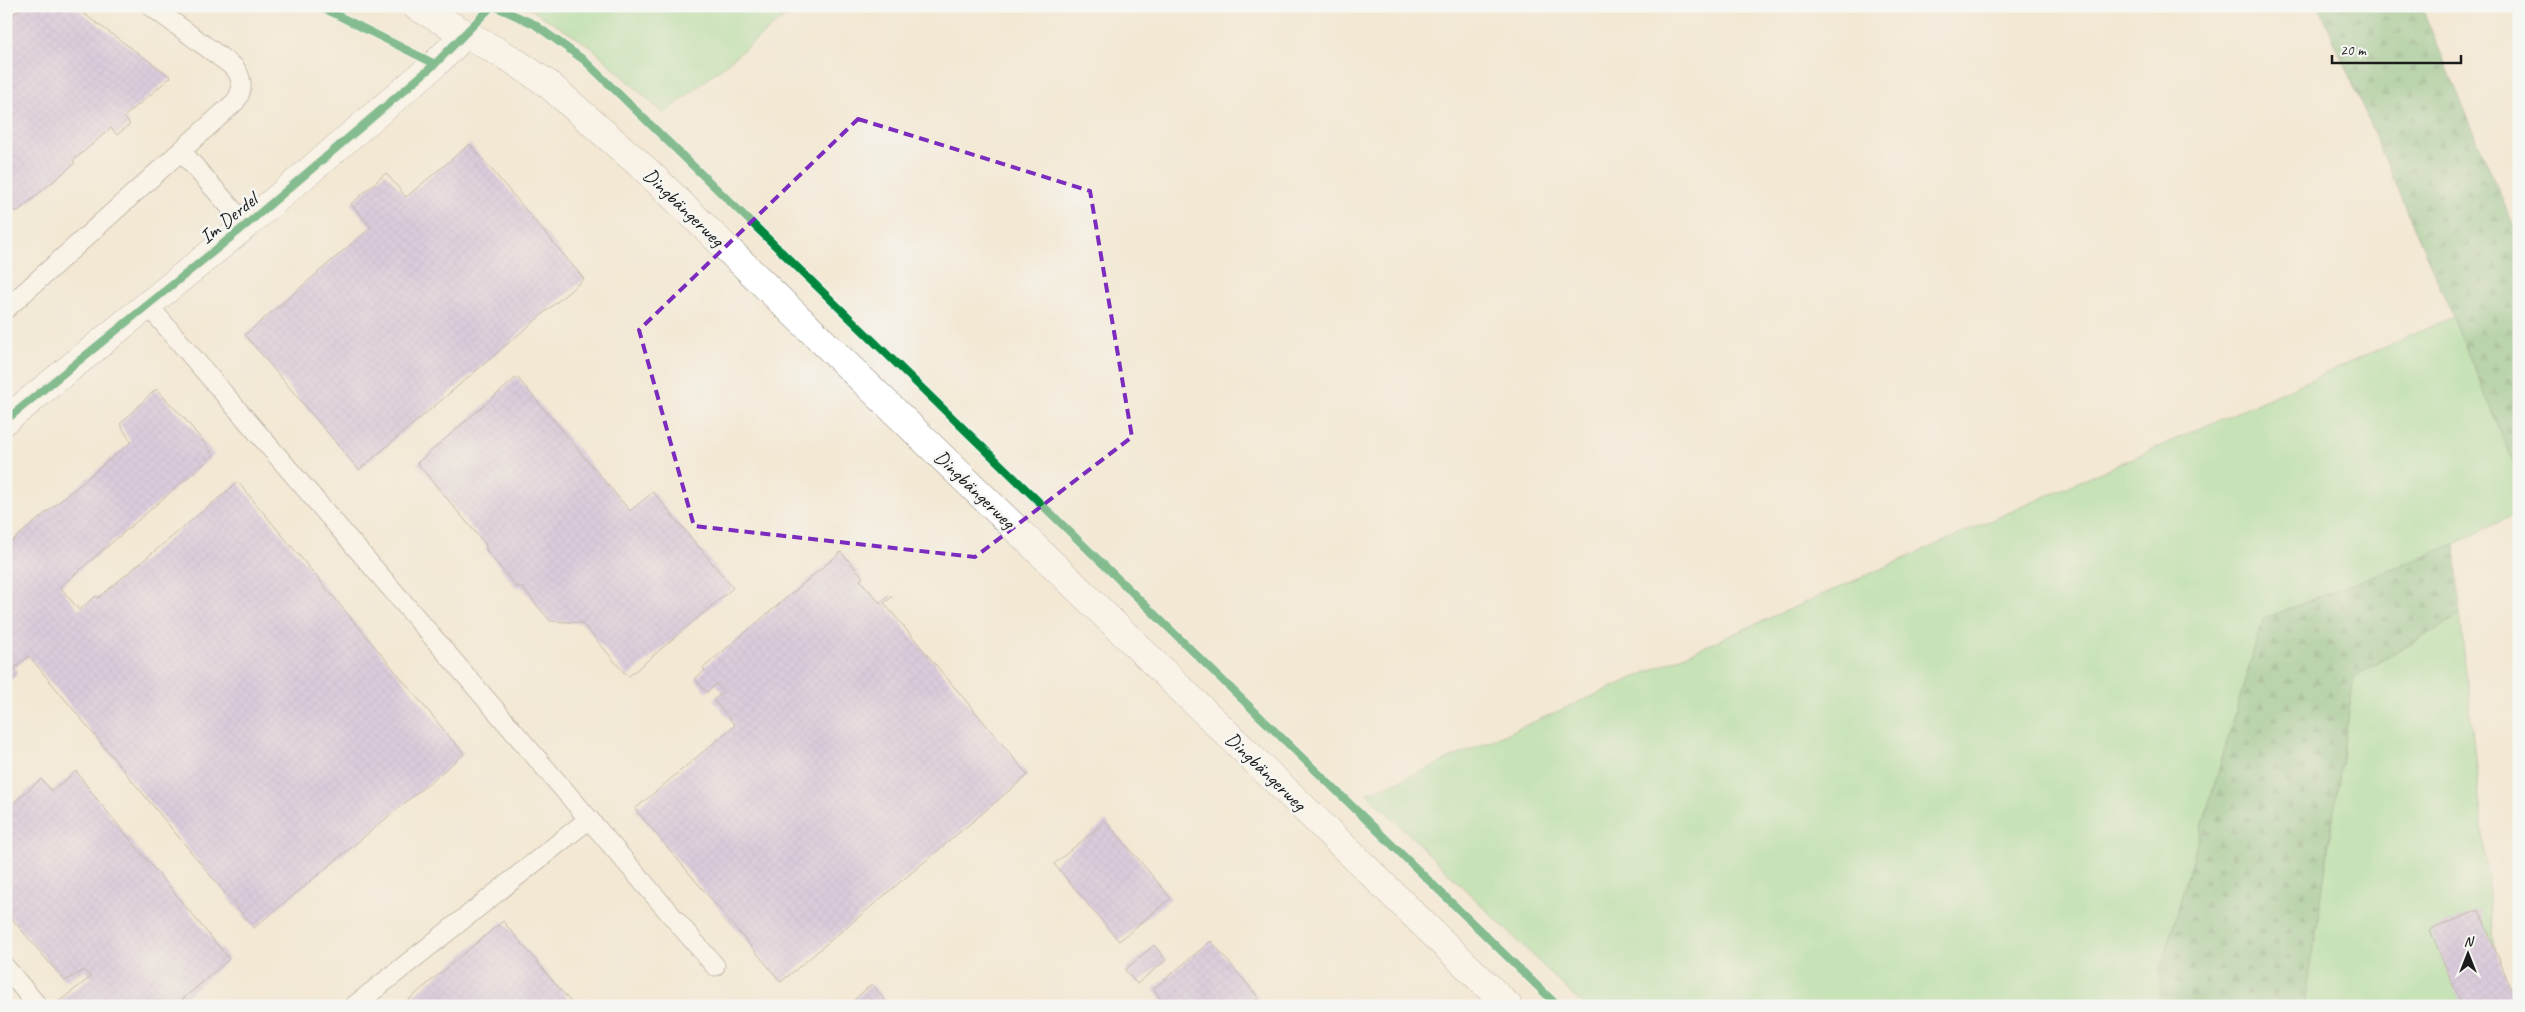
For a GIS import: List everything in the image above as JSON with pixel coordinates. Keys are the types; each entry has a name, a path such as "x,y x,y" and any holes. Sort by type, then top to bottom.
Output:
{"main road":[{"name":"Dingbängerweg","path":"416,6 511,59 548,84 646,170 1508,1006"},
{"name":"Im Derdel","path":"6,420 246,225 435,64 466,34"}],"lane":[{"path":"6,309 235,102 240,95 242,84 235,68 151,6"},
{"path":"181,151 246,225"},
{"path":"147,304 715,966"},
{"path":"354,1006 589,819"},
{"path":"6,968 38,1006"}],"highlighted area":[{"path":"858,119 1090,191 1132,437 975,557 694,526 639,330"}],"green space":[{"path":"526,6 798,6 664,114 590,46"},
{"path":"2319,6 2421,6 2519,239 2519,476 2453,317"},
{"path":"2453,317 2519,476 2519,512 2455,544 2263,619 2160,970 2161,1006 1584,1006 1367,793 1402,780"},
{"path":"2455,544 2460,615 2354,677 2305,1006 2161,1006 2160,970 2263,619"},
{"path":"2460,615 2501,1006 2305,1006 2354,677"}],"building":[{"path":"23,6 73,6 171,77 124,117 130,124 117,135 111,128 73,161 75,163 18,211 14,211 6,217 6,21"},
{"path":"470,144 584,279 359,470 245,335 371,227 351,204 386,173 406,197"},
{"path":"517,377 630,511 653,492 733,588 628,677 582,623 550,621 522,587 516,587 486,550 486,545 417,463"},
{"path":"156,389 185,419 214,455 60,587 79,610 96,596 98,598 238,482 464,754 254,928 29,656 14,669 18,674 6,684 6,546 131,442 120,424"},
{"path":"841,552 863,577 860,580 880,603 890,595 892,597 884,603 1028,775 781,982 635,809 735,725 713,700 723,692 716,684 707,692 695,679 705,670 703,668"},
{"path":"76,771 95,797 229,959 175,1006 61,1006 58,1002 91,977 84,970 65,981 6,912 6,809 41,779 52,791"},
{"path":"1106,821 1171,898 1119,941 1054,864"},
{"path":"2479,910 2518,1006 2462,1006 2430,930"},
{"path":"503,921 574,1006 401,1006"},
{"path":"1211,941 1259,998 1250,1006 1166,1006 1153,989"},
{"path":"1154,945 1166,960 1137,984 1125,970"},
{"path":"872,984 890,1006 847,1006"}],"cycle path":[{"path":"319,6 435,64"},
{"path":"6,420 246,225 435,64 492,6"},
{"path":"494,6 534,24 584,60 1558,1006"}]}
